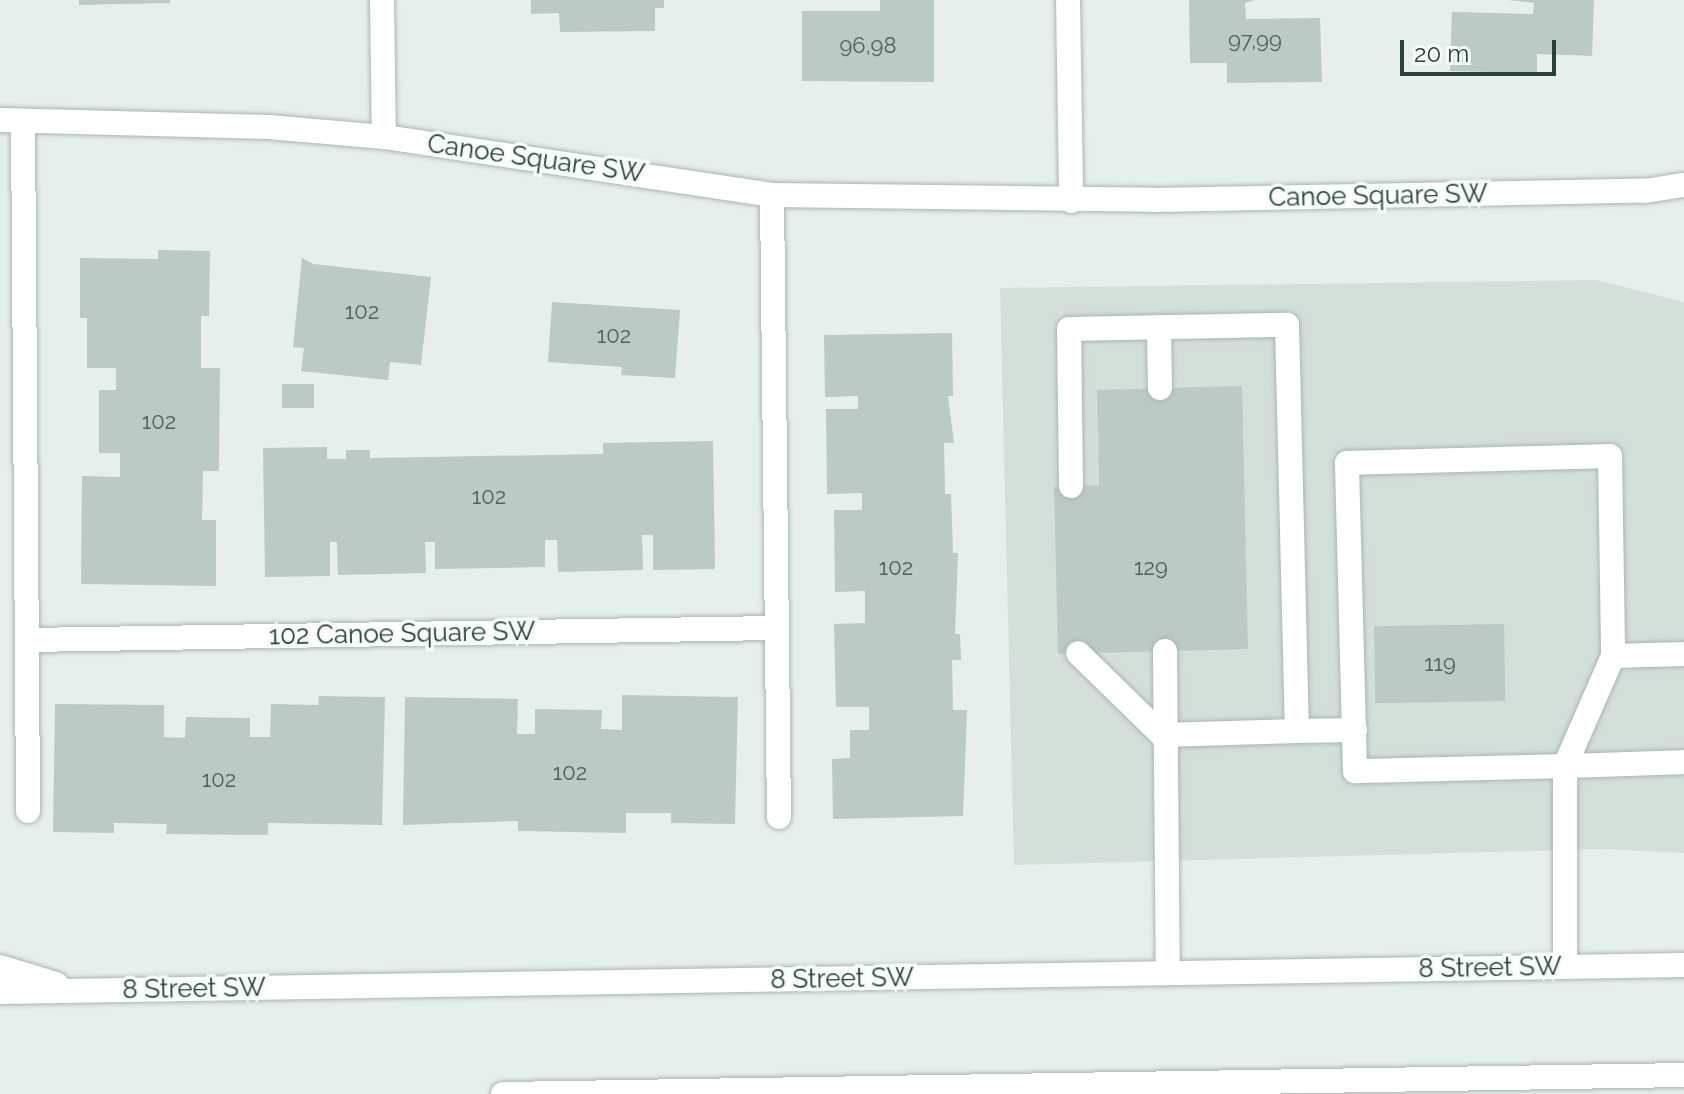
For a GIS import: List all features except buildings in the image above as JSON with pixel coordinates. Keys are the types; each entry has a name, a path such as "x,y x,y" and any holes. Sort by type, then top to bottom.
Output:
{"street":[{"path":"382,0 384,137"},
{"path":"1068,0 1071,201"},
{"path":"12,120 27,640 28,811"},
{"name":"Canoe Square SW","path":"12,120 269,127 384,137 772,195 1071,201 1645,191 1684,185"},
{"path":"772,195 779,817"},
{"path":"1071,486 1069,329 1287,325 1297,731"},
{"path":"1159,327 1160,388"},
{"path":"1565,967 1565,766 1613,656 1610,456 1347,463 1355,771 1565,766 1684,762"},
{"name":"102 Canoe Square SW","path":"27,640 777,628"},
{"path":"1165,651 1162,735 1168,973"},
{"path":"1078,653 1162,735 1355,730"},
{"path":"1613,656 1684,654"},
{"name":"8 Street SW","path":"0,992 1684,965"},
{"path":"0,967 78,990"},
{"path":"503,1094 798,1092 1684,1075"}],"shaded area":[{"path":"1596,280 1684,302 1684,853 1604,849 1014,865 1000,288"}]}
